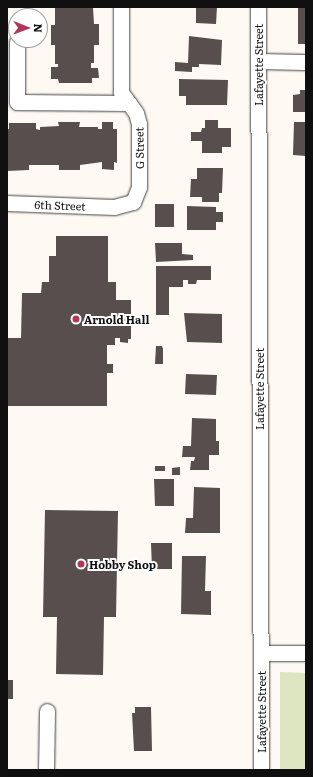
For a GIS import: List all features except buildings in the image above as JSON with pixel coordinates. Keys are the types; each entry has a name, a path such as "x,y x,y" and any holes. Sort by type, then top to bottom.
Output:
{"street":[{"name":"G Street","path":"114,207 133,202 139,187 139,124 136,113 121,92 121,7"},
{"name":"Lafayette Street","path":"258,7 260,770"},
{"path":"17,48 17,102 129,103"},
{"path":"258,61 306,62"},
{"name":"6th Street","path":"7,203 114,207"},
{"path":"260,653 306,653"},
{"path":"46,770 47,711"}],"green space":[{"path":"280,672 306,673 306,770 280,770"}],"place":[{"name":"Arnold Hall","path":"76,319"},
{"name":"Hobby Shop","path":"81,564"}]}
